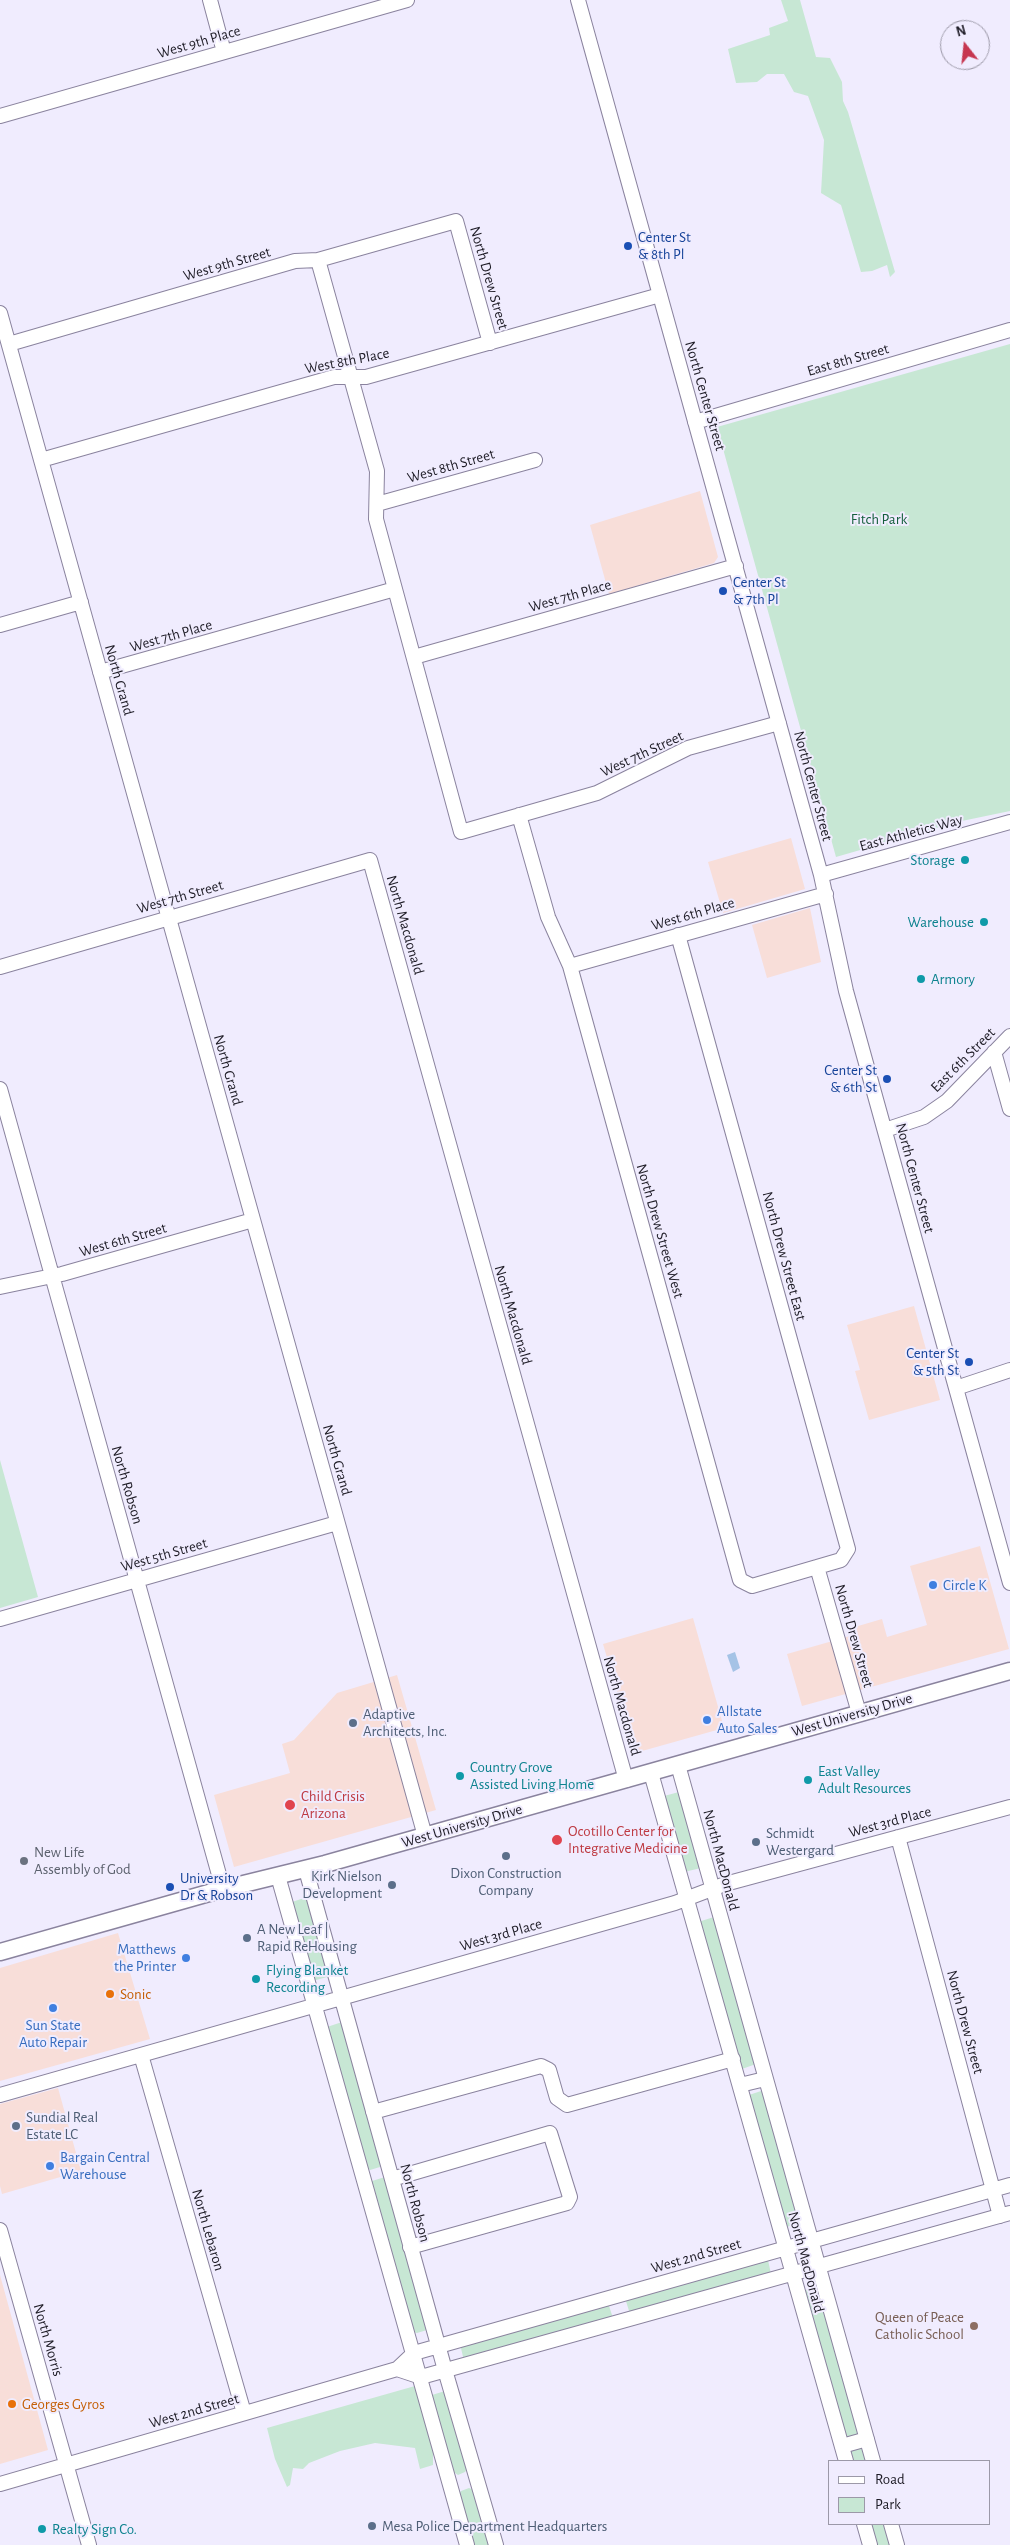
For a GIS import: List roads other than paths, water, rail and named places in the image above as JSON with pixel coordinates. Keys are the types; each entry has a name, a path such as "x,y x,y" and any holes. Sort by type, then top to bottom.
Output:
{"main road":[{"name":"West University Drive","path":"0,1952 223,1889 306,1870 1010,1671"}],"street":[{"path":"210,0 224,52"},
{"name":"West 9th Place","path":"0,116 407,0"},
{"name":"North Center Street","path":"578,0 821,874 846,991 1010,1583"},
{"name":"West 9th Street","path":"9,344 295,261 318,260 456,221"},
{"name":"North Drew Street","path":"456,221 490,343"},
{"path":"318,260 377,471 376,519 414,657"},
{"name":"West 8th Place","path":"41,460 334,377 366,377 660,295"},
{"name":"North Grand","path":"0,313 425,1836"},
{"name":"East 8th Street","path":"695,422 1010,330"},
{"name":"West 8th Street","path":"376,504 535,460"},
{"name":"West 7th Place","path":"414,657 736,566"},
{"name":"West 7th Place","path":"100,672 395,590"},
{"path":"0,625 81,602"},
{"name":"West 7th Street","path":"414,657 461,832 597,793 688,748 779,723"},
{"name":"North Drew Street West","path":"519,816 548,917 570,966 740,1580 752,1586 817,1567"},
{"name":"East Athletics Way","path":"821,874 1010,822"},
{"name":"West 7th Street","path":"0,967 370,860"},
{"name":"North Macdonald","path":"370,860 626,1780"},
{"name":"West 6th Place","path":"570,966 826,894"},
{"name":"North Drew Street East","path":"678,935 848,1549 841,1560 817,1567"},
{"name":"East 6th Street","path":"885,1130 924,1117 947,1100 1010,1036"},
{"path":"994,1052 1010,1109"},
{"name":"North Robson","path":"0,1089 223,1889"},
{"name":"West 6th Street","path":"0,1287 52,1276 253,1220"},
{"path":"956,1388 1010,1370"},
{"name":"West 5th Street","path":"0,1618 337,1523"},
{"name":"North Drew Street","path":"817,1567 859,1713"},
{"name":"North MacDonald","path":"678,1765 810,2240 874,2460"},
{"name":"North MacDonald","path":"651,1773 688,1898 846,2460"},
{"name":"West 3rd Place","path":"0,2095 688,1898 712,1889 1010,1807"},
{"name":"North Drew Street","path":"898,1837 993,2189 1005,2214"},
{"name":"North Robson","path":"306,1870 444,2370 496,2545"},
{"path":"278,1876 467,2545"},
{"name":"North Lebaron","path":"141,2055 244,2413"},
{"path":"373,2112 541,2066 548,2070 557,2098 567,2105 733,2059"},
{"path":"740,2085 765,2079"},
{"path":"392,2179 550,2133 570,2197 567,2203 410,2247"},
{"name":"West 2nd Street","path":"0,2484 396,2369 414,2353 1010,2184"},
{"path":"396,2369 421,2377 1005,2214"},
{"name":"North Morris","path":"0,2230 89,2545"},
{"path":"842,2446 867,2440"},
{"path":"864,2525 870,2545"},
{"path":"891,2525 897,2545"}],"water":[{"path":"735,1652 740,1668 733,1672 727,1655"}],"place":[{"name":"Center St & 8th Pl","path":"628,246"},
{"name":"Center St & 7th Pl","path":"723,591"},
{"name":"Storage","path":"965,860"},
{"name":"Warehouse","path":"984,922"},
{"name":"Armory","path":"921,979"},
{"name":"Center St & 6th St","path":"887,1079"},
{"name":"Center St & 5th St","path":"969,1362"},
{"name":"Circle K","path":"933,1585"},
{"name":"Allstate Auto Sales","path":"707,1720"},
{"name":"Adaptive Architects, Inc.","path":"353,1723"},
{"name":"Country Grove Assisted Living Home","path":"460,1776"},
{"name":"East Valley Adult Resources","path":"808,1780"},
{"name":"Child Crisis Arizona","path":"290,1805"},
{"name":"Ocotillo Center for Integrative Medicine","path":"557,1840"},
{"name":"Schmidt Westergard","path":"756,1842"},
{"name":"Dixon Construction Company","path":"506,1856"},
{"name":"New Life Assembly of God","path":"24,1861"},
{"name":"Kirk Nielson Development","path":"392,1885"},
{"name":"University Dr & Robson","path":"170,1887"},
{"name":"A New Leaf | Rapid ReHousing","path":"247,1938"},
{"name":"Matthews the Printer","path":"186,1958"},
{"name":"Flying Blanket Recording","path":"256,1979"},
{"name":"Sonic","path":"110,1994"},
{"name":"Sun State Auto Repair","path":"53,2008"},
{"name":"Sundial Real Estate LC","path":"16,2126"},
{"name":"Bargain Central Warehouse","path":"50,2166"},
{"name":"Queen of Peace Catholic School","path":"974,2326"},
{"name":"Georges Gyros","path":"12,2404"},
{"name":"Mesa Police Department Headquarters","path":"372,2526"},
{"name":"Realty Sign Co.","path":"42,2529"}],"park label":[{"name":"Fitch Park","path":"879,519"}]}
